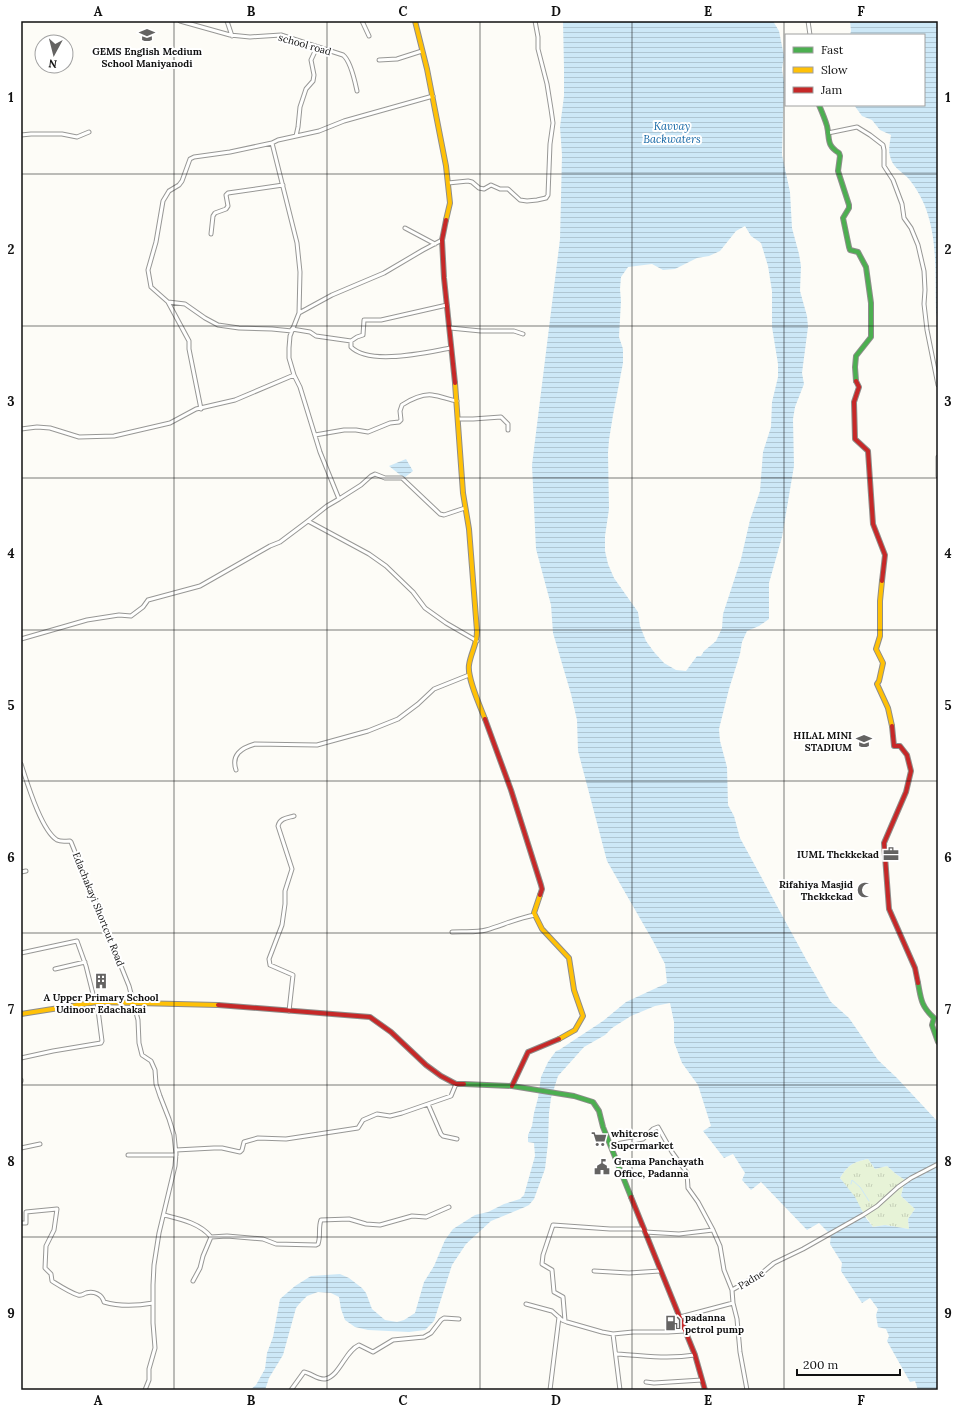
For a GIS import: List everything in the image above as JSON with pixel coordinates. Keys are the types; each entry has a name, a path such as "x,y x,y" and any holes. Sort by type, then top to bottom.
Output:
{"main road":[{"path":"415,21 433,96 446,166 450,203 442,240 457,401 460,458 472,560 478,631 477,641 469,665 468,675 512,790 541,885 542,889 535,907 535,915 542,929 570,958 574,990 583,1016 575,1030 528,1052 512,1086"},
{"path":"819,106 827,126 829,144 839,153 840,156 838,171 849,205 849,208 843,218 849,248 852,251 858,252 866,267 871,303 871,337 856,356 855,367 859,387 854,402 855,439 868,451 873,524 885,555 880,601 880,636 876,649 883,663 877,684 890,708 892,726 891,738 894,746 900,746 907,755 910,771 906,792 884,843 889,909 915,968 921,1002 925,1010 934,1018 932,1025 938,1042"},
{"path":"21,1014 96,1002 217,1005 370,1017 391,1032 426,1065 441,1076 456,1084 512,1086 574,1096 589,1100 596,1106 660,1271 695,1355 705,1390"}],"street":[{"name":"school road","path":"180,21 232,36 281,36 343,55 346,57 357,91"},
{"path":"227,21 232,36"},
{"path":"362,21 369,36"},
{"path":"448,183 468,181 472,182 478,188 484,189 491,185 508,189 520,200 527,201 542,199 548,195 550,144 553,124 547,84 538,49 538,37 535,21"},
{"path":"808,21 810,34"},
{"path":"296,136 300,107 306,89 313,81 314,76 312,60 317,47"},
{"path":"379,60 397,59 422,51"},
{"path":"201,409 189,348 189,341 168,302 151,287 148,270 156,242 163,200 169,191 179,185 182,181 190,159 272,143 433,96"},
{"path":"828,133 857,127 883,145 884,166 893,180 902,204 904,218 911,228 924,271 924,310 938,385"},
{"path":"21,135 62,134 77,137 89,132"},
{"path":"272,143 297,243 300,272 299,313 290,336 289,358 294,375 300,387 320,452 340,499"},
{"path":"211,234 213,216 215,213 228,206 226,195 228,193 282,184"},
{"path":"405,228 435,244"},
{"path":"299,313 332,295 384,273 442,240"},
{"path":"168,302 184,304 218,325 239,328 310,332 316,336 351,341 363,335 364,320 381,320 447,305"},
{"path":"450,328 481,331 509,331 523,334"},
{"path":"351,341 351,347 356,352 372,355 404,356 451,348"},
{"path":"21,429 37,427 50,428 79,437 114,436 170,423 196,409 235,400 294,375"},
{"path":"314,435 353,430 368,432 390,423 399,422 401,420 400,411 402,405 416,398 428,395 457,401"},
{"path":"458,419 501,417 508,424 508,430"},
{"path":"938,457 938,476"},
{"path":"21,639 87,620 119,615 132,616 143,607 148,600 200,586 270,546 280,542 327,506 340,499 375,474 384,478 402,478 440,514 444,515 465,508"},
{"path":"308,521 368,554 386,566 412,592 425,608 446,623 477,641"},
{"path":"236,770 234,763 237,755 240,750 246,746 255,744 317,745 368,731 398,720 434,689 468,675"},
{"name":"Edachakayi Shortcut Road","path":"21,764 35,803 52,834 61,841 70,840 72,842 117,954 134,1003"},
{"path":"289,1011 293,974 273,967 269,962 282,924 286,904 284,891 292,869 278,826 279,822 282,820 294,816"},
{"path":"21,872 26,871"},
{"path":"452,932 483,930 523,917 535,915"},
{"path":"21,953 77,942 85,962 96,1002 102,1041 101,1043 21,1058"},
{"path":"55,969 85,962"},
{"path":"134,1003 138,1020 139,1043 142,1055 151,1061 156,1084 174,1135 176,1150 175,1166 157,1245 154,1265 153,1333 155,1348 149,1369 149,1380 145,1390"},
{"path":"176,1150 222,1148 240,1152 244,1142 258,1138 286,1140 358,1128 363,1120 377,1114 390,1116 451,1096 456,1084"},
{"path":"428,1104 441,1134 443,1136 458,1139"},
{"path":"611,1145 642,1138 658,1127 672,1152 687,1174 688,1188 698,1202 720,1246 724,1270 732,1290"},
{"path":"21,1148 40,1144"},
{"path":"128,1155 176,1155"},
{"name":"Padne","path":"747,1390 740,1352 737,1319 733,1303 732,1290 762,1273 774,1263 817,1242 877,1206 904,1183 938,1164"},
{"path":"164,1215 188,1221 199,1227 211,1237 227,1236 263,1239 276,1244 316,1245 319,1242 319,1228 321,1220 349,1219 366,1224 380,1225 412,1216 426,1217 449,1207"},
{"path":"21,1222 26,1223 26,1212 57,1209 54,1230 46,1246 45,1268 51,1274 52,1281 76,1294 81,1295 90,1292 98,1293 101,1295 104,1302 113,1304 130,1306 153,1303"},
{"path":"565,1321 563,1297 554,1292 552,1270 542,1264 553,1225 644,1230 678,1234 712,1230"},
{"path":"193,1281 200,1268 211,1237"},
{"path":"594,1271 629,1273 660,1271"},
{"path":"680,1317 733,1303"},
{"path":"526,1304 552,1311 565,1321 589,1329 613,1334 685,1331"},
{"path":"550,1390 559,1317"},
{"path":"291,1390 304,1372 321,1378 329,1377 338,1370 348,1355 355,1347 359,1345 369,1352 373,1352 393,1340 424,1337 431,1333 444,1318 459,1319"},
{"path":"613,1334 617,1354 620,1390"},
{"path":"617,1354 658,1356 695,1355"},
{"path":"646,1382 654,1383 702,1380"}],"green space":[{"path":"868,1159 875,1169 887,1166 905,1180 901,1196 915,1209 908,1219 909,1229 885,1225 873,1227 840,1178 851,1165 858,1161"}],"water":[{"name":"Kavvay Backwaters","path":"563,21 773,21 779,31 784,56 782,69 784,82 782,155 790,192 792,228 801,266 800,291 807,316 808,327 802,373 804,384 795,407 793,419 794,466 782,537 769,583 769,619 759,626 747,631 742,642 719,729 720,741 727,767 728,805 734,816 740,838 807,961 831,1002 849,1018 878,1060 938,1122 938,1390 918,1390 915,1381 910,1382 887,1341 889,1336 886,1329 878,1327 876,1315 878,1309 870,1298 862,1303 841,1271 842,1263 830,1244 831,1235 819,1223 807,1230 761,1182 751,1190 742,1180 745,1173 733,1154 724,1158 703,1131 711,1126 698,1085 682,1063 674,1042 674,1022 670,1003 655,1006 631,1016 612,1028 605,1035 584,1047 558,1076 551,1098 545,1169 534,1199 529,1205 491,1221 466,1244 452,1265 434,1321 425,1330 409,1332 368,1330 355,1327 345,1320 339,1297 331,1293 318,1292 307,1296 296,1308 283,1355 269,1378 265,1390 250,1390 256,1385 265,1369 267,1353 273,1337 280,1299 295,1286 311,1276 340,1274 349,1278 362,1288 366,1293 372,1309 385,1320 397,1322 404,1320 415,1313 424,1282 434,1266 445,1240 453,1229 475,1215 488,1212 504,1204 520,1199 524,1195 535,1156 534,1143 528,1142 528,1135 532,1126 541,1077 548,1062 556,1051 603,1021 626,1002 667,983 665,964 607,861 578,751 577,720 553,633 551,605 536,549 532,465 560,239 562,155 560,127 564,96","holes":["745,226 751,236 761,243 768,266 772,291 772,327 778,364 778,377 772,402 771,427 763,452 760,491 750,520 741,559 723,614 722,628 716,641 704,651 701,656 697,656 686,671 676,670 664,663 646,641 640,626 638,612 614,578 608,564 605,551 605,536 609,509 609,440 623,363 623,349 619,337 621,277 628,267 652,264 663,270 675,269 697,258 709,256 720,251 736,231","868,1159 875,1169 887,1166 905,1180 901,1196 915,1209 908,1219 909,1229 885,1225 873,1227 866,1218 855,1197 840,1178 851,1165 858,1161"]},
{"path":"850,21 938,21 938,322 936,312 934,247 930,222 925,205 907,177 891,160 889,146 891,135 880,130 872,120 862,116 855,106 925,106 925,34 850,34"},
{"path":"406,459 413,471 404,478 389,466"}],"waterway":[{"path":"851,1184 852,1180 860,1187 869,1201"}],"traffic: fast":[{"path":"819,106 827,126 830,144 840,156 838,171 849,205 849,208 843,218 849,247 850,250 858,252 866,267 871,303 871,337 856,356 856,381"},
{"path":"918,983 924,1006 934,1018 932,1025 938,1042"},
{"path":"464,1084 512,1086 574,1096 593,1102 599,1111 603,1127 631,1197"}],"traffic: slow":[{"path":"415,21 427,69 446,166 450,203 446,220"},
{"path":"455,383 463,493 469,529 477,631 469,671 474,692 485,719"},
{"path":"882,581 880,601 880,636 876,649 883,663 877,684 888,708 892,726"},
{"path":"540,895 534,913 542,929 569,958 574,990 583,1016 575,1030 559,1039"},
{"path":"21,1014 97,1002 218,1005"}],"traffic: jam":[{"path":"446,220 442,240 444,278 455,383"},
{"path":"856,381 859,387 854,402 855,439 868,451 873,524 885,555 882,581"},
{"path":"485,719 511,790 541,885 542,889 540,895"},
{"path":"892,726 894,746 900,746 907,755 911,771 906,792 884,843 889,909 915,968 918,983"},
{"path":"218,1005 370,1017 391,1032 426,1065 441,1076 456,1084 464,1084"},
{"path":"512,1086 528,1052 559,1039"},
{"path":"631,1197 695,1355 705,1390"}],"place":[{"name":"GEMS English Medium School Maniyanodi","path":"147,35"},
{"name":"HILAL MINI STADIUM","path":"864,741"},
{"name":"IUML Thekkekad","path":"891,854"},
{"name":"Rifahiya Masjid Thekkekad","path":"865,890"},
{"name":"A Upper Primary School Udinoor Edachakai","path":"101,981"},
{"name":"whiterose Supermarket","path":"599,1139"},
{"name":"Grama Panchayath Office, Padanna","path":"602,1167"},
{"name":"padanna petrol pump","path":"673,1323"}]}
